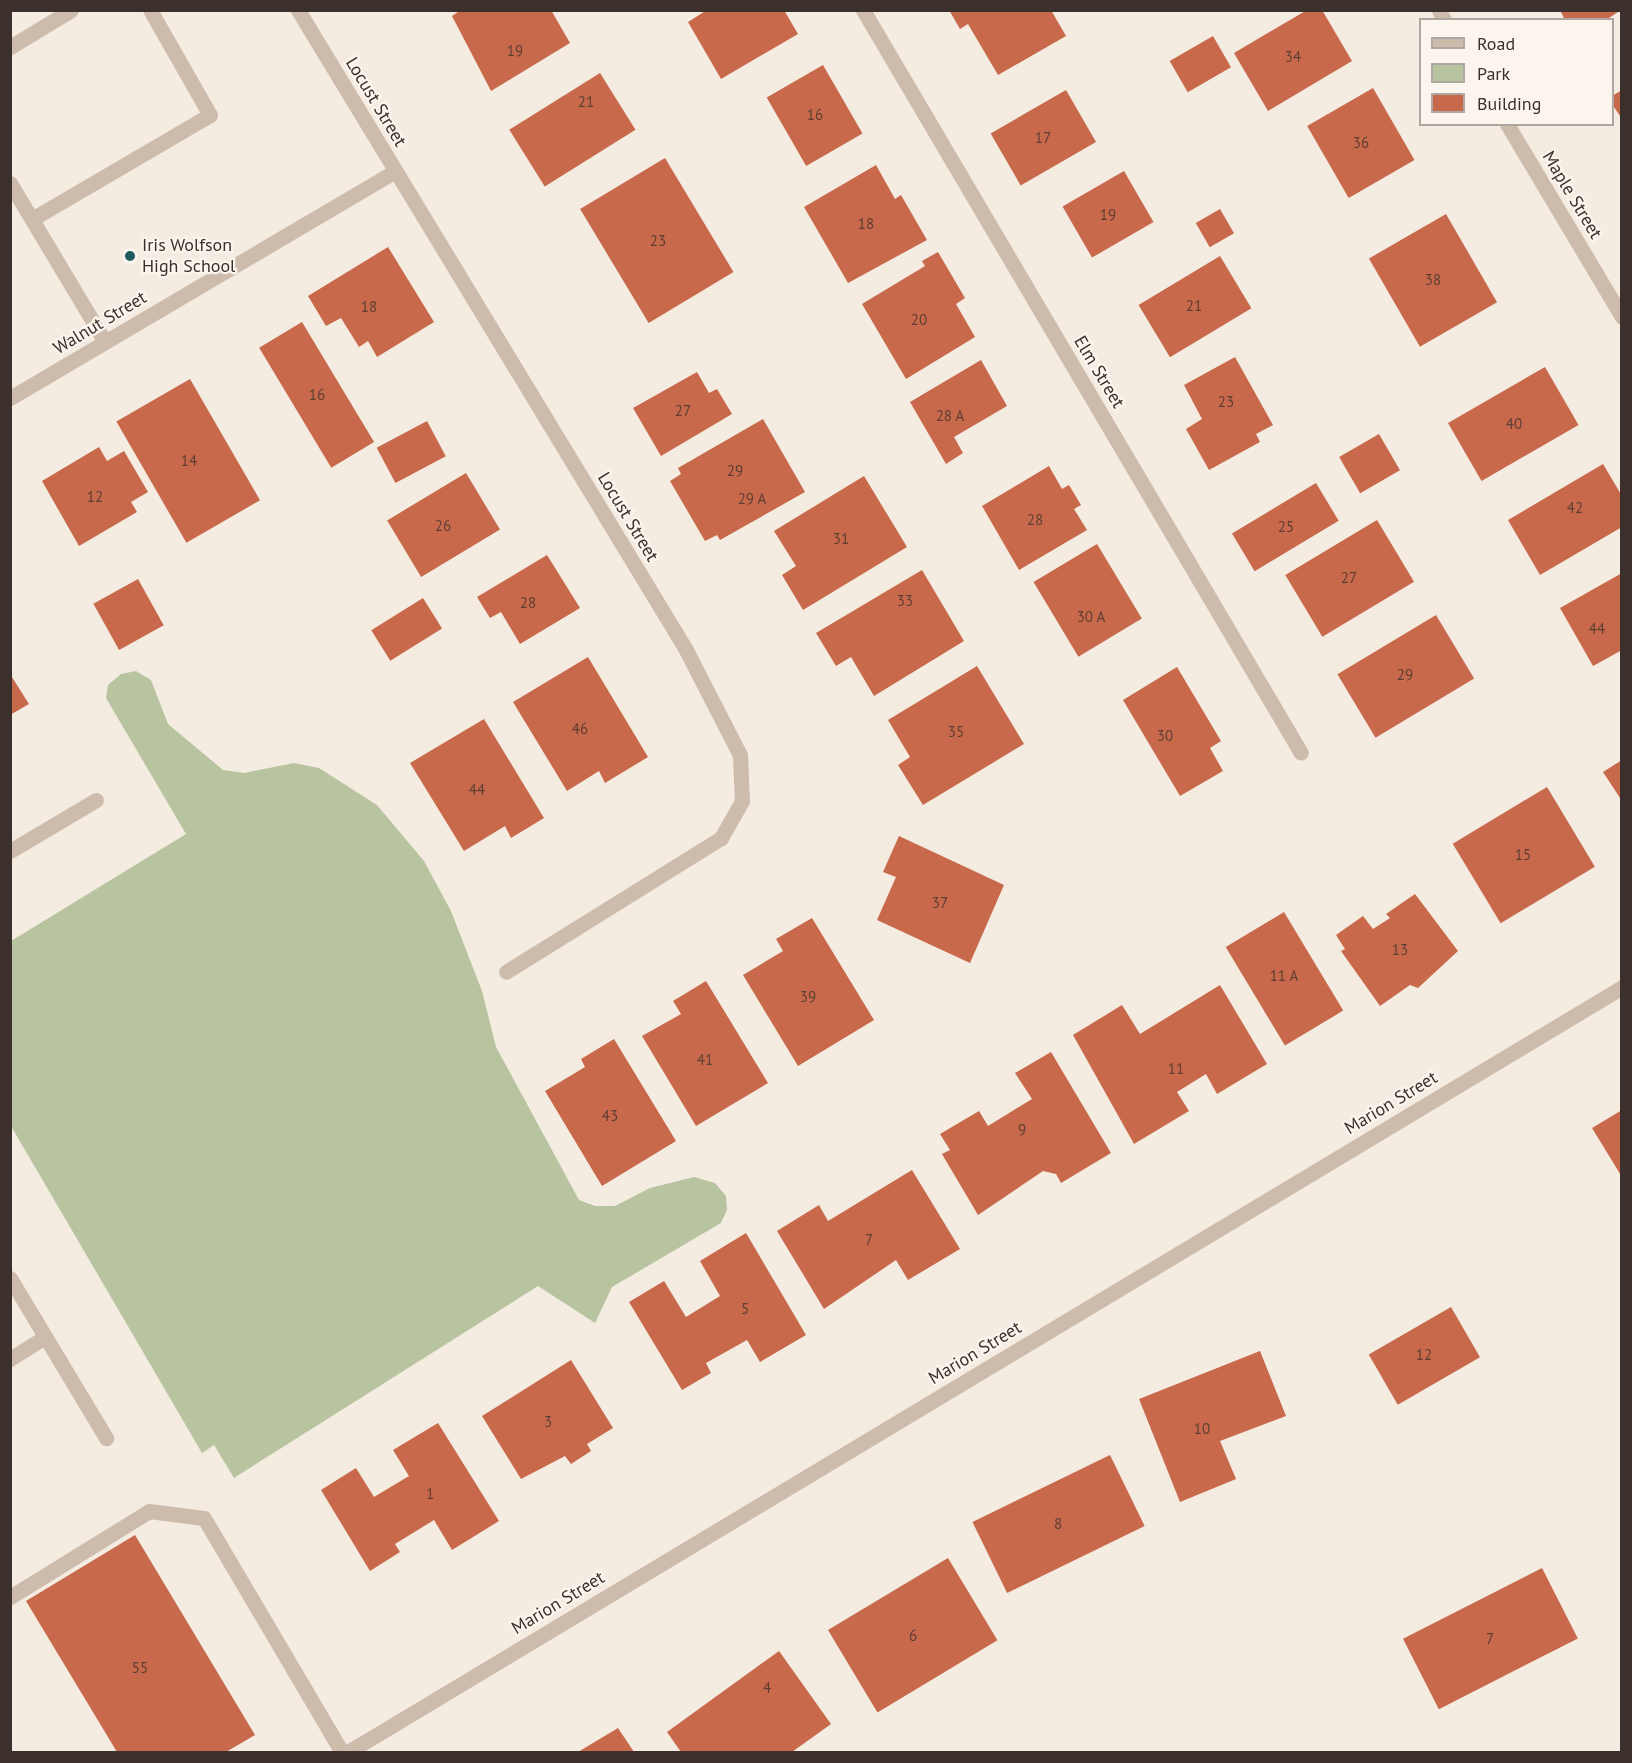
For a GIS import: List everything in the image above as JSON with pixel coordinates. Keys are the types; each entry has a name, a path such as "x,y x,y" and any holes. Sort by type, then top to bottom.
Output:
{"street":[{"path":"10,48 71,10"},
{"path":"32,219 210,116 150,10"},
{"name":"Locust Street","path":"298,10 684,648 740,755 742,801 721,838 506,972"},
{"name":"Elm Street","path":"863,10 1301,753"},
{"name":"Maple Street","path":"1508,126 1622,317"},
{"name":"Walnut Street","path":"10,398 395,171"},
{"path":"10,183 105,342"},
{"path":"10,851 96,800"},
{"name":"Marion Street","path":"348,1752 1622,987"},
{"path":"10,1278 106,1438"},
{"path":"10,1359 45,1336"},
{"path":"10,1597 149,1511 204,1518 342,1752"}],"green space":[{"path":"136,671 151,680 168,724 223,770 244,773 294,763 319,768 377,805 424,861 451,911 482,991 496,1047 579,1200 595,1206 615,1206 650,1188 694,1177 715,1183 726,1196 727,1210 721,1223 612,1287 595,1323 538,1286 234,1478 214,1445 202,1453 11,1126 11,941 186,834 106,698 108,685 121,674"}],"building":[{"path":"461,10 551,10 570,43 491,91 452,16"},
{"path":"707,10 784,10 798,34 721,79 688,22"},
{"path":"949,10 1051,10 1066,36 998,75 968,24 960,29"},
{"path":"1307,10 1322,10 1352,61 1268,111 1234,53"},
{"path":"1560,10 1621,10 1609,18 1564,18"},
{"path":"1213,36 1231,67 1188,92 1170,61"},
{"path":"823,65 862,133 806,166 767,98"},
{"path":"600,73 636,130 545,187 509,130"},
{"path":"1373,88 1414,160 1349,198 1307,126"},
{"path":"1066,90 1096,142 1021,185 991,134"},
{"path":"1622,90 1622,119 1614,107 1614,95"},
{"path":"665,158 734,272 649,323 580,209"},
{"path":"876,165 895,199 901,195 927,240 848,283 804,207"},
{"path":"1124,171 1154,222 1092,258 1063,207"},
{"path":"1220,209 1234,233 1210,247 1196,223"},
{"path":"1446,214 1497,302 1420,347 1369,258"},
{"path":"388,247 434,322 377,357 368,341 359,347 341,318 326,326 308,296"},
{"path":"938,252 965,298 956,304 975,337 906,379 862,304 925,266 922,261"},
{"path":"1220,256 1251,308 1170,357 1139,305"},
{"path":"302,322 374,442 331,468 259,348"},
{"path":"1235,357 1273,425 1256,434 1260,442 1209,470 1186,429 1202,419 1184,385"},
{"path":"981,360 1007,406 954,437 963,453 946,464 910,402"},
{"path":"1545,367 1578,425 1482,481 1448,423"},
{"path":"697,372 709,393 717,389 732,414 661,456 633,408"},
{"path":"190,379 260,500 186,543 116,422"},
{"path":"763,419 805,492 720,540 717,535 705,541 670,481 681,474 678,468"},
{"path":"427,421 446,456 395,483 377,448"},
{"path":"1379,434 1400,470 1360,493 1339,457"},
{"path":"99,447 107,461 124,451 148,492 131,502 137,512 79,546 42,481"},
{"path":"1603,464 1622,496 1622,527 1540,575 1508,520"},
{"path":"1049,466 1062,489 1069,485 1081,505 1074,509 1087,530 1019,570 982,506"},
{"path":"466,473 500,530 421,577 387,520"},
{"path":"864,476 907,547 803,610 782,575 796,566 774,531"},
{"path":"1316,483 1339,521 1255,571 1232,533"},
{"path":"1377,520 1414,582 1322,637 1285,575"},
{"path":"1097,544 1142,619 1078,657 1034,582"},
{"path":"547,555 580,608 520,644 501,612 490,618 477,597"},
{"path":"922,570 964,641 874,696 851,657 836,666 816,633"},
{"path":"1622,573 1622,650 1593,666 1560,608"},
{"path":"138,579 164,625 119,650 93,604"},
{"path":"423,598 442,629 390,661 371,630"},
{"path":"1436,615 1474,678 1376,738 1337,674"},
{"path":"588,657 648,757 605,783 599,771 567,791 513,702"},
{"path":"977,666 1024,744 923,805 898,765 910,757 888,720"},
{"path":"1177,667 1221,741 1210,748 1223,771 1180,796 1123,700"},
{"path":"10,674 29,704 10,715"},
{"path":"484,719 544,818 511,838 505,826 464,851 410,763"},
{"path":"1622,760 1622,801 1603,772"},
{"path":"1547,787 1595,867 1501,923 1453,844"},
{"path":"899,836 1004,885 970,963 877,920 896,877 883,872"},
{"path":"1415,894 1458,951 1418,988 1410,985 1380,1006 1341,951 1345,949 1336,935 1363,916 1373,929 1390,918 1386,914"},
{"path":"1284,912 1343,1011 1285,1046 1226,947"},
{"path":"812,918 874,1020 798,1066 743,975 783,951 776,939"},
{"path":"706,981 768,1083 696,1126 642,1036 681,1014 673,1001"},
{"path":"1220,985 1267,1064 1217,1094 1206,1074 1177,1092 1189,1111 1134,1144 1073,1035 1122,1005 1140,1034"},
{"path":"614,1039 676,1141 602,1186 545,1091 585,1067 581,1059"},
{"path":"1051,1052 1111,1153 1061,1183 1056,1174 1043,1171 978,1215 942,1154 950,1150 940,1134 979,1111 988,1126 1032,1099 1015,1073"},
{"path":"1622,1110 1622,1177 1592,1128"},
{"path":"912,1170 960,1249 908,1280 896,1260 824,1309 777,1231 819,1205 828,1221"},
{"path":"746,1233 806,1335 760,1362 747,1340 706,1363 711,1373 682,1390 629,1302 664,1281 686,1317 720,1296 700,1261"},
{"path":"1451,1307 1480,1357 1398,1405 1369,1354"},
{"path":"1260,1351 1286,1416 1220,1441 1236,1479 1180,1502 1139,1399"},
{"path":"571,1360 613,1428 587,1444 591,1451 571,1464 565,1456 521,1479 482,1416"},
{"path":"438,1423 499,1521 452,1550 434,1520 395,1544 400,1552 370,1571 321,1490 356,1468 374,1497 409,1476 393,1450"},
{"path":"1110,1455 1145,1526 1007,1593 972,1522"},
{"path":"135,1535 255,1735 226,1752 117,1752 26,1601"},
{"path":"948,1558 997,1640 877,1712 828,1630"},
{"path":"1542,1568 1578,1638 1439,1709 1403,1639"},
{"path":"779,1651 831,1724 792,1752 681,1752 667,1732"},
{"path":"618,1728 634,1752 578,1752"}],"place":[{"name":"Iris Wolfson High School","path":"130,256"}]}
